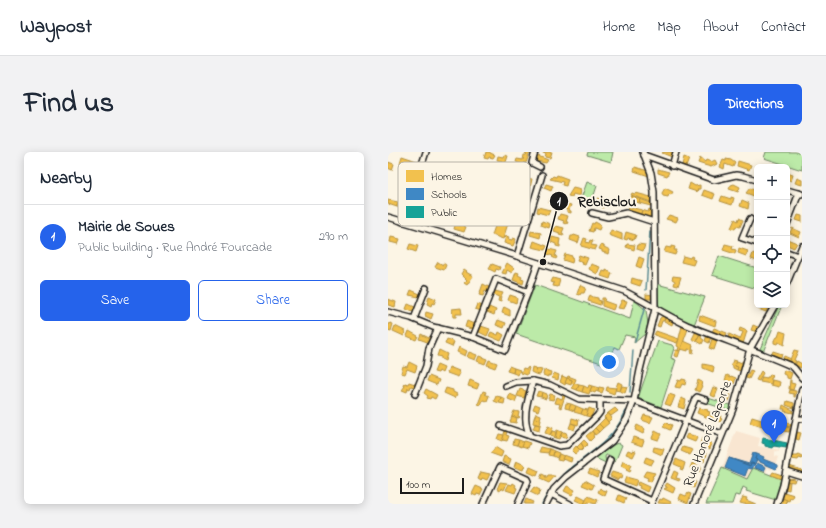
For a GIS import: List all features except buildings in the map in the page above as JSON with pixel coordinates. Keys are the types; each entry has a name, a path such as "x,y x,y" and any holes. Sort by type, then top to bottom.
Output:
{"street":[{"path":"423,162 426,152"},
{"path":"535,152 532,163 540,167"},
{"path":"672,166 676,152"},
{"path":"643,154 672,166 714,180 736,176 743,176 754,179"},
{"path":"546,504 551,494 566,477 612,441 627,419 634,401 655,309 654,192 651,173 643,154"},
{"path":"530,214 542,175"},
{"path":"790,191 801,194 790,218"},
{"path":"592,213 608,217 626,213 654,222"},
{"path":"388,217 398,220"},
{"path":"750,219 742,238 754,242"},
{"path":"416,226 517,256 624,291 687,325 791,366 802,378"},
{"path":"517,256 526,226"},
{"path":"790,276 802,246"},
{"path":"790,253 798,256"},
{"path":"388,312 414,319 438,328 473,337 505,350 538,264"},
{"path":"473,337 496,280 528,292"},
{"path":"414,319 426,288"},
{"name":"Rue Honoré Laporte","path":"694,504 734,403 750,349 774,308"},
{"path":"416,394 426,366 429,348 438,328"},
{"path":"506,386 516,382 534,381 550,385 578,399 634,401 722,434"},
{"path":"530,436 527,431 525,407 534,381"},
{"path":"778,504 796,419 800,408 802,389"},
{"path":"610,460 603,479 652,502 675,442 695,399 697,397 706,400"},
{"path":"501,426 559,446 567,445 600,412 600,400"},
{"path":"796,419 802,419"},
{"path":"483,504 498,468 501,467 527,479 528,481 518,504"},
{"path":"786,470 802,476"},
{"path":"551,494 570,504"}],"shaded area":[{"path":"736,431 760,438 758,446 779,450 779,452 775,451 775,456 778,457 776,463 779,469 773,467 771,470 768,468 766,473 753,468 748,479 722,468"}],"green space":[{"path":"588,152 613,152 611,162 587,155"},
{"path":"766,152 802,152 802,170 790,166 790,164 783,164 764,158"},
{"path":"587,182 597,186 590,207 579,204"},
{"path":"719,256 754,267 754,288 712,275"},
{"path":"657,284 705,297 694,325 676,318 662,310 658,302"},
{"path":"535,285 630,319 634,300 646,310 648,324 645,334 634,343 635,337 625,335 619,349 615,347 607,365 516,334"},
{"path":"778,308 781,308 763,352 760,349"},
{"path":"658,341 672,345 674,348 671,358 676,360 661,407 638,398"},
{"path":"708,398 730,405 728,410 706,403"},
{"path":"619,443 622,445 615,462 612,457 608,455 605,457 606,463 595,458 615,444"},
{"path":"722,468 747,479 753,468 781,479 776,500 746,491 747,489 743,487 740,496 735,495 732,504 706,504"}],"waterway":[{"path":"646,290 650,231"},
{"path":"635,342 645,306"},
{"path":"630,392 633,350"},
{"path":"580,461 595,450 612,434 626,411"},
{"path":"542,504 549,491 558,480 579,462"}],"place":[{"name":"Rebisclou","path":"543,262"},
{"name":"Mairie de Soues","path":"774,443"}]}
